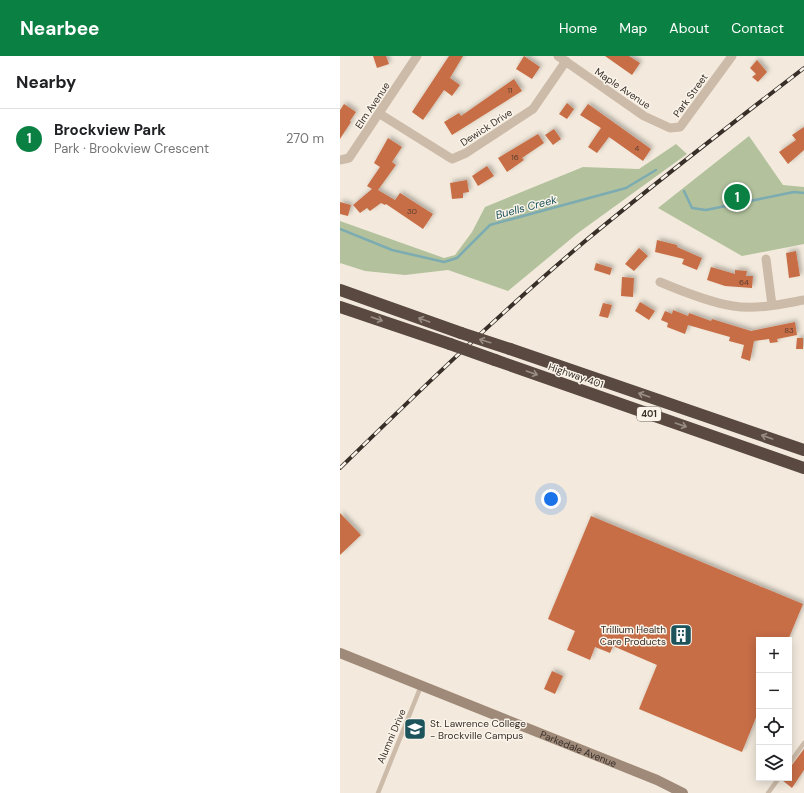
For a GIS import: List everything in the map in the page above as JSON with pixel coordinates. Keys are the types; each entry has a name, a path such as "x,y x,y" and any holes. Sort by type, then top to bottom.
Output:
{"highway":[{"name":"Highway 401","path":"340,290 460,333 510,348 804,450"},
{"name":"Highway 401","path":"340,307 804,468"}],"main road":[{"name":"Parkedale Avenue","path":"340,653 657,780 683,793"}],"street":[{"name":"Elm Avenue","path":"340,160 349,158 380,114 417,56"},
{"name":"Maple Avenue","path":"558,56 644,116 670,128 680,127"},
{"name":"Park Street","path":"680,127 732,56"},
{"name":"Dewick Drive","path":"380,114 452,159 466,154 533,109 566,62"},
{"path":"766,259 772,305"},
{"path":"660,282 734,306 772,305 804,300"}],"lane":[{"name":"Alumni Drive","path":"378,793 421,686"},
{"path":"792,760 804,743"},
{"path":"768,793 777,781"}],"green space":[{"path":"749,136 783,185 804,187 804,244 742,256 658,208"},
{"path":"676,144 687,154 578,233 508,291 448,270 405,275 365,271 340,263 340,221 444,258 455,255 472,232 485,207 583,167 639,169"}],"building":[{"path":"373,56 386,56 389,64 377,68"},
{"path":"449,56 463,56 450,78 460,85 452,96 444,90 423,120 412,112"},
{"path":"524,56 540,67 532,79 516,69"},
{"path":"605,56 629,56 640,63 632,75"},
{"path":"757,60 767,72 758,82 752,77 756,74 750,68"},
{"path":"514,79 522,91 452,135 444,122 459,113 461,116"},
{"path":"567,103 574,109 567,119 559,114"},
{"path":"344,104 356,112 340,139 340,110"},
{"path":"588,104 651,149 643,161 609,137 597,153 588,147 601,128 580,115"},
{"path":"804,127 804,150 788,164 779,152 796,140 792,135"},
{"path":"554,129 561,139 553,145 545,135"},
{"path":"538,134 544,143 522,158 524,160 507,172 498,158"},
{"path":"388,138 402,147 392,162 396,165 378,190 395,200 400,193 433,214 423,229 386,204 381,203 370,211 367,208 360,213 353,205 372,189 367,186 380,167 374,163"},
{"path":"487,166 494,176 478,186 472,176"},
{"path":"467,180 469,192 463,193 463,198 452,199 450,183"},
{"path":"340,202 351,205 348,216 340,214"},
{"path":"657,240 677,245 677,247 702,258 697,270 682,264 684,259 655,252"},
{"path":"639,248 648,256 634,271 625,264"},
{"path":"796,251 800,276 789,278 786,253"},
{"path":"596,263 612,268 610,275 594,270"},
{"path":"711,267 735,274 735,270 747,271 746,276 753,276 752,288 725,286 707,280"},
{"path":"622,277 634,278 633,297 621,296"},
{"path":"640,302 655,311 649,320 635,311"},
{"path":"603,303 612,305 608,318 599,316"},
{"path":"673,310 688,316 689,313 711,321 712,319 751,331 795,322 797,335 777,339 778,342 770,343 769,339 754,341 750,361 741,358 744,345 729,341 730,337 688,325 685,334 667,327 668,323 661,320 665,311 672,314"},
{"path":"797,338 803,338 803,349 796,349"},
{"path":"340,513 361,535 340,555"},
{"name":"Trillium Health Care Products","path":"591,516 803,604 789,637 756,637 756,717 742,752 639,709 657,665 613,646 610,653 595,647 590,660 567,650 575,631 548,619"},
{"path":"552,671 563,676 555,694 544,689"},
{"path":"804,749 804,770 792,788 783,781 792,781 792,765"}],"waterway":[{"name":"Buells Creek","path":"340,229 392,250 444,262 457,258 490,225 626,188 656,170"},
{"name":"Buells Creek","path":"684,191 692,208 706,210 794,192 804,193"}],"railway":[{"path":"340,468 460,353 552,269 721,132 804,68"}],"place":[{"name":"Brockview Park","path":"737,197"},
{"name":"Trillium Health Care Products","path":"681,635"},
{"name":"St. Lawrence College - Brockville Campus","path":"415,729"}]}
